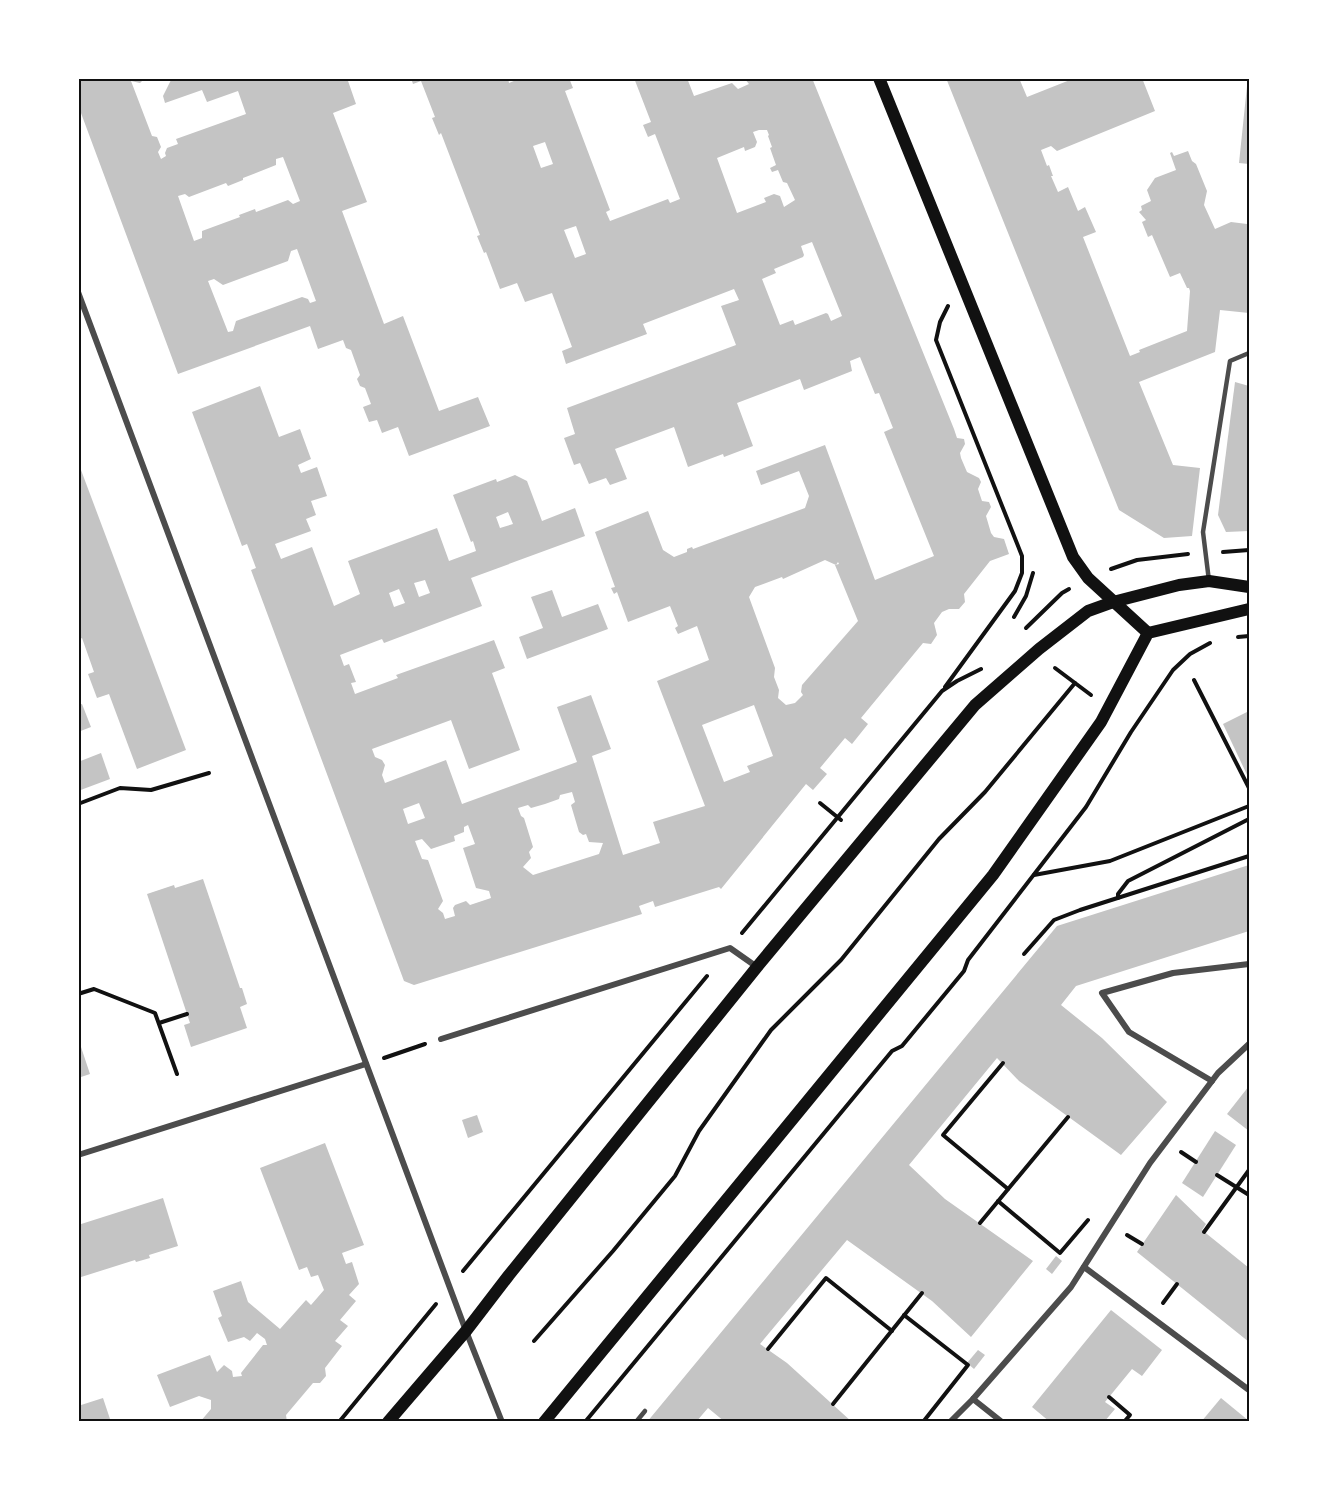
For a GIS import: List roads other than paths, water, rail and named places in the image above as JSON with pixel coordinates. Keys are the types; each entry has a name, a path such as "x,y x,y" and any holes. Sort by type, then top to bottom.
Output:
{"main road":[{"path":"879,78 1073,557 1088,578 1148,633"},
{"path":"388,1422 466,1331 757,967 975,705 1039,649 1088,611 1179,585 1209,581 1249,587"},
{"path":"544,1422 993,875 1101,722 1148,633 1249,609"}],"street":[{"path":"78,292 502,1422"},
{"path":"441,1039 730,948 757,967"},
{"path":"1212,1081 1129,1032 1102,993 1173,973 1249,964"},
{"path":"950,1422 1071,1287 1150,1162 1218,1073 1249,1044"},
{"path":"78,1155 366,1064"},
{"path":"1084,1267 1249,1390"},
{"path":"973,1399 1002,1422"}],"lane":[{"path":"1209,581 1203,532 1230,362 1249,353"},
{"path":"636,1422 645,1411"}]}
